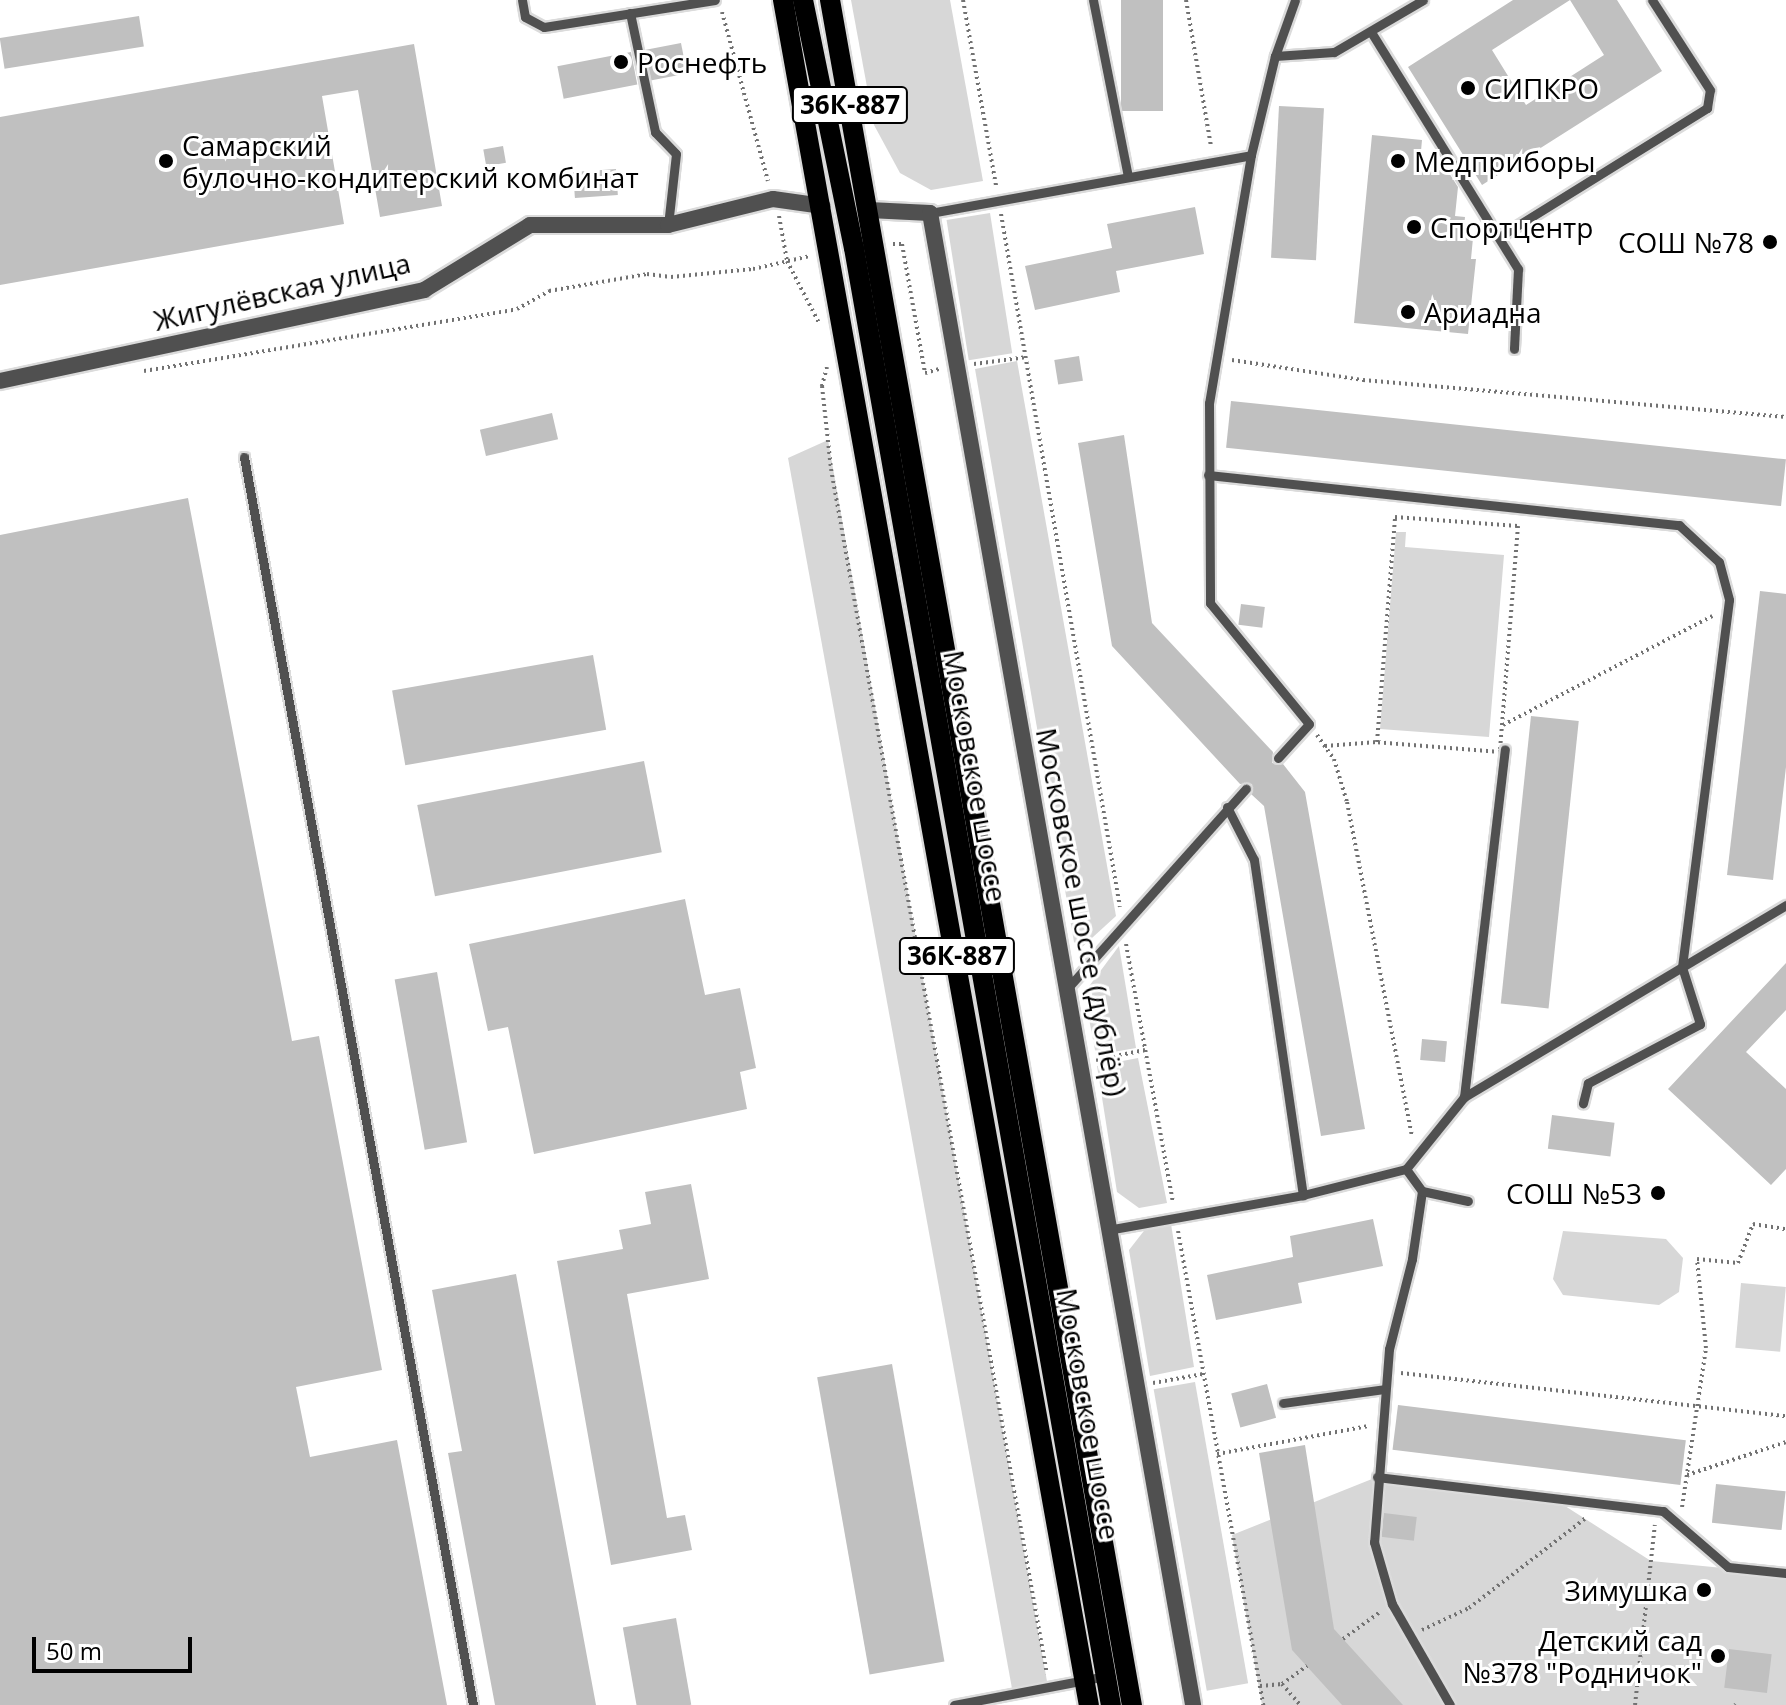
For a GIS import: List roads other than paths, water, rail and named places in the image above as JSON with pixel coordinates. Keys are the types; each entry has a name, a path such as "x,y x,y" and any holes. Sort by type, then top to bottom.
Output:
{"main road":[{"name":"Московское шоссе","path":"783,0 823,206 1089,1705"},
{"name":"Московское шоссе","path":"803,0 846,210 1111,1705"},
{"name":"Московское шоссе","path":"830,0 869,210 1007,1017 1132,1705"},
{"name":"Жигулёвская улица","path":"823,206 846,210"},
{"path":"846,210 869,210"}],"street":[{"name":"Жигулёвская улица","path":"0,381 424,290 530,225 668,225 773,199 823,206"},
{"path":"869,210 930,213"},
{"name":"Московское шоссе (дублёр)","path":"930,213 1064,993 1083,1063 1113,1229 1193,1705"}],"lane":[{"path":"522,0 525,17 544,27 717,0"},
{"path":"1093,0 1128,177"},
{"path":"1278,758 1309,724 1210,603 1209,403 1251,155 1275,56 1295,0"},
{"path":"1275,56 1334,52 1423,0"},
{"path":"1499,237 1707,108 1710,90 1652,0"},
{"path":"630,13 655,132 676,154 668,225"},
{"path":"1371,32 1518,269 1514,349"},
{"path":"930,213 1251,155"},
{"path":"244,457 473,1705"},
{"path":"1208,475 1679,525 1719,562 1728,607 1682,967 1700,1024 1588,1083 1583,1103"},
{"path":"1464,1097 1505,749"},
{"path":"1064,993 1122,923 1246,789"},
{"path":"1227,807 1254,860 1303,1195"},
{"path":"1113,1229 1303,1195 1406,1169 1464,1097 1786,905"},
{"path":"1406,1169 1422,1191 1468,1201"},
{"path":"1422,1191 1387,1372 1374,1542 1392,1603 1450,1705"},
{"path":"1283,1403 1385,1389"},
{"path":"1377,1477 1656,1510 1680,1525 1728,1567 1786,1573"},
{"path":"954,1705 1106,1676"}],"place":[{"name":"Роснефть","path":"621,62"},
{"name":"СИПКРО","path":"1468,88"},
{"name":"Самарский булочно-кондитерский комбинат","path":"166,161"},
{"name":"Медприборы","path":"1398,161"},
{"name":"Спортцентр","path":"1414,227"},
{"name":"СОШ №78","path":"1770,242"},
{"name":"Ариадна","path":"1408,312"},
{"name":"СОШ №53","path":"1658,1193"},
{"name":"Зимушка","path":"1704,1590"},
{"name":"Детский сад №378 \"Родничок\"","path":"1718,1656"}]}
